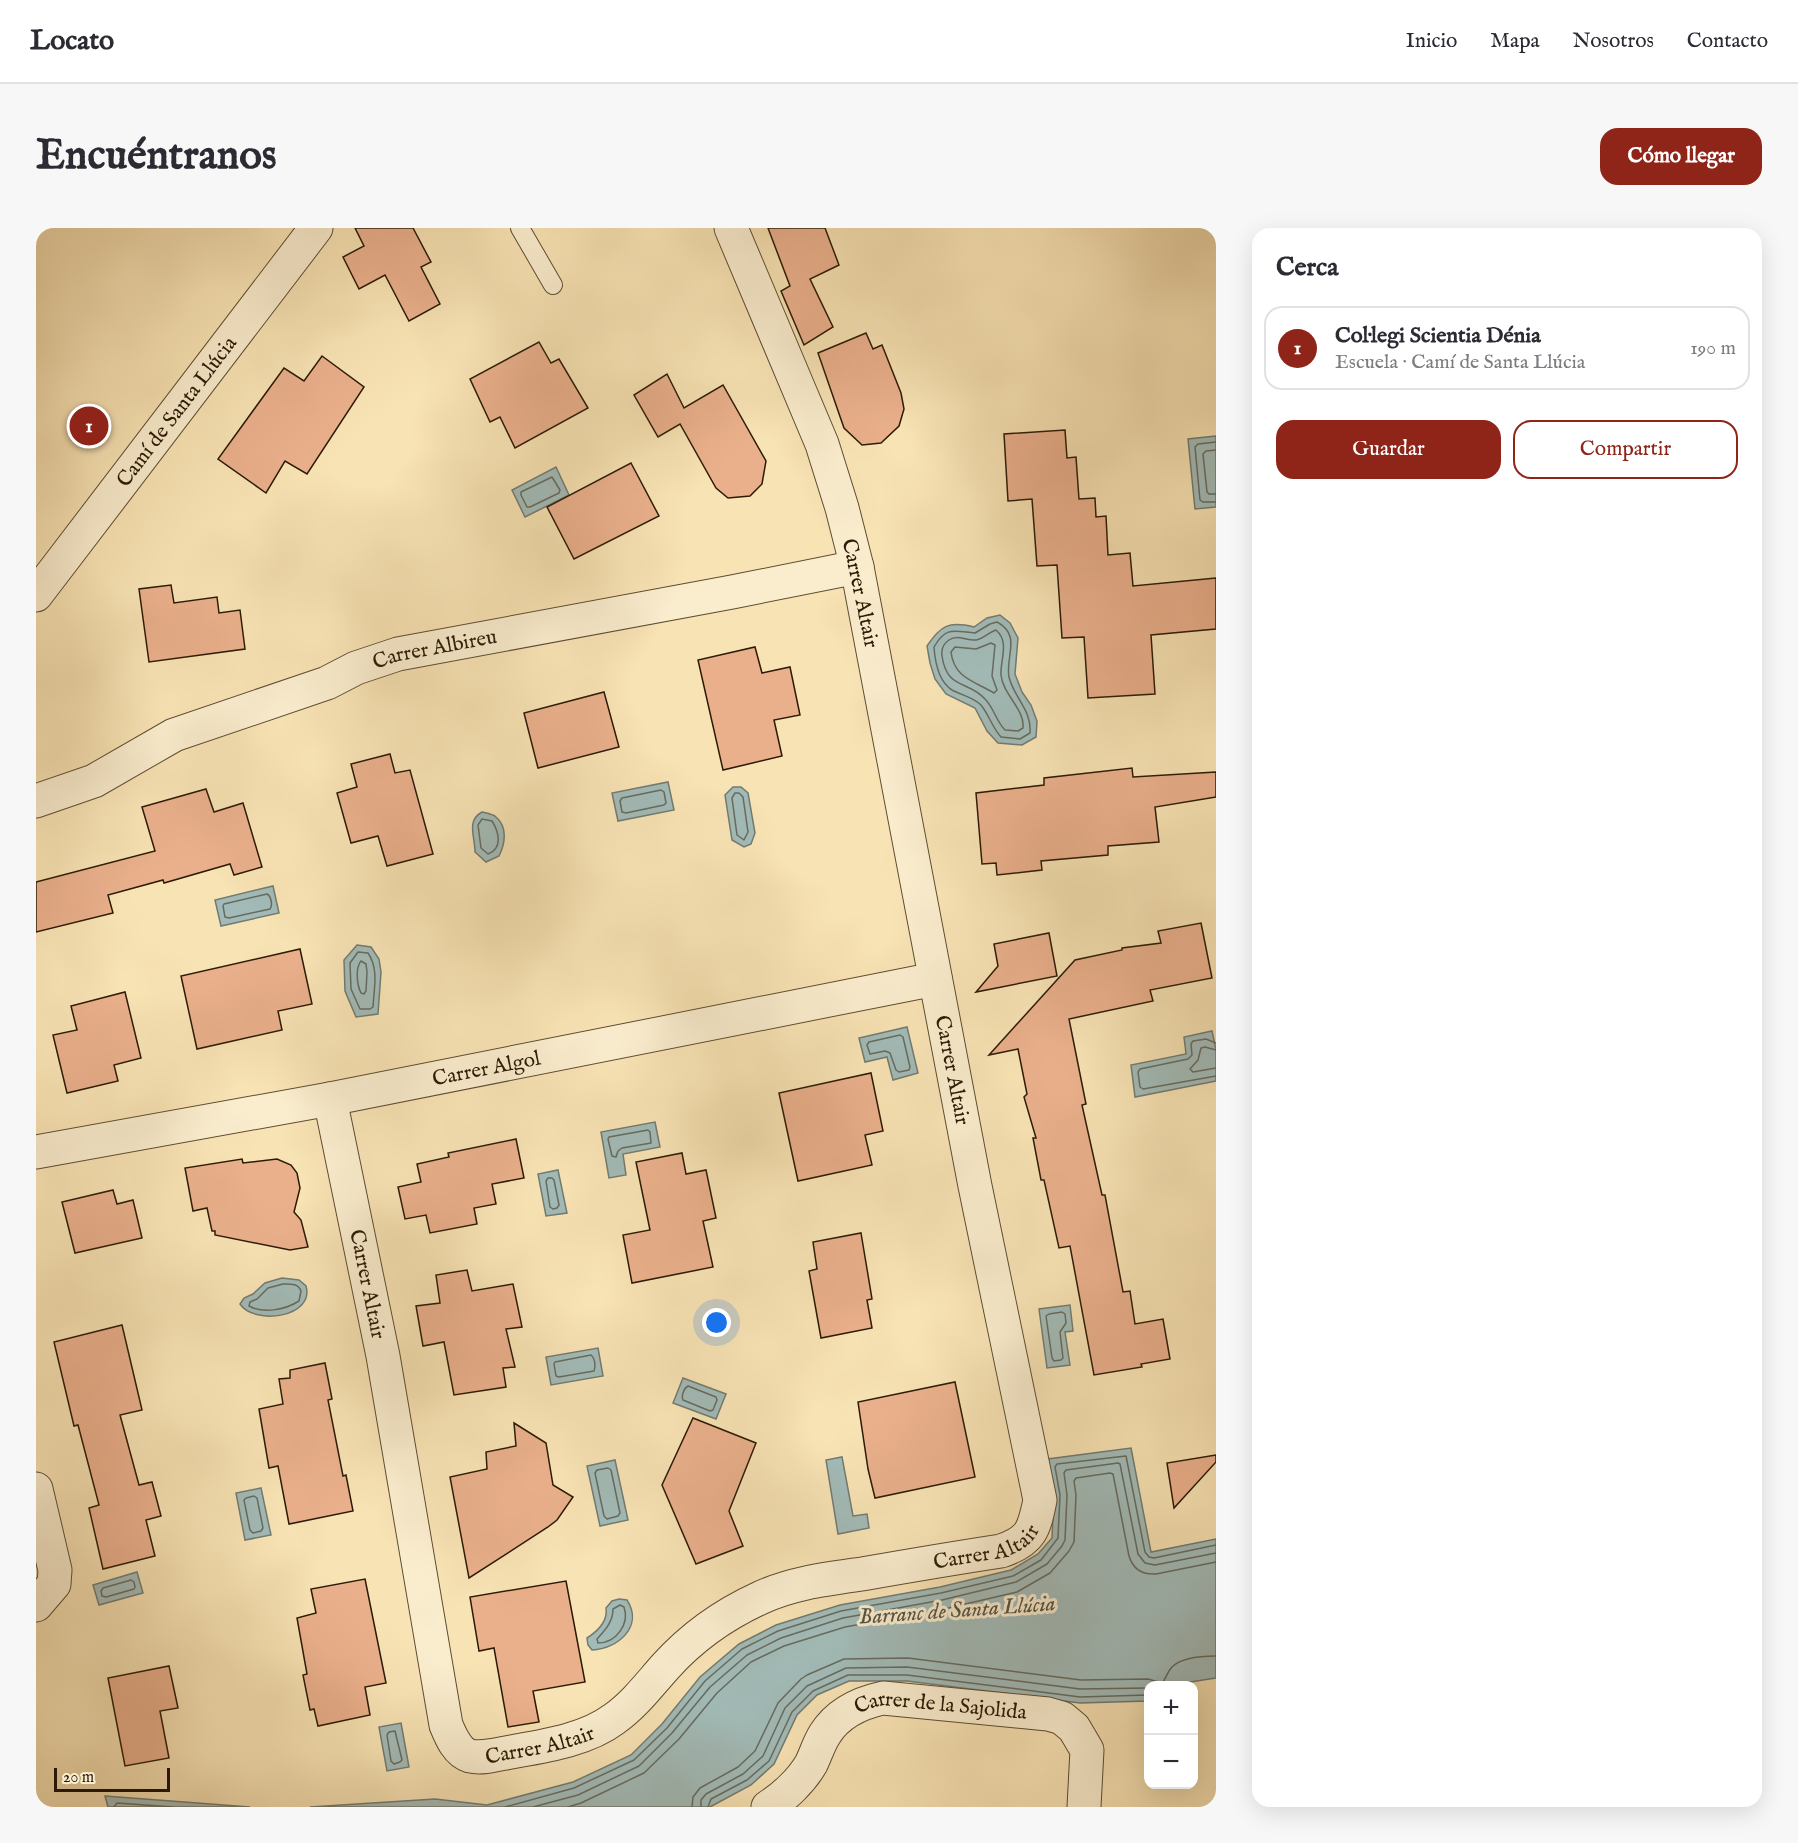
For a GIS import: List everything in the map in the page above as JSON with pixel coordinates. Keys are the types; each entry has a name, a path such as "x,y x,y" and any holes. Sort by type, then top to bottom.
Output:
{"street":[{"name":"Camí de Santa Llúcia","path":"36,595 316,228"},
{"name":"Carrer Altair","path":"330,1099 383,1356 446,1725 459,1749 469,1756 489,1756 535,1748 576,1738 596,1730 614,1720 632,1704 683,1648 726,1616 761,1598 795,1585 1001,1551 1019,1545 1031,1532 1040,1500 935,979 857,567 822,444 732,228"},
{"name":"Carrer Albireu","path":"36,801 94,781 174,735 327,683 356,668 398,654 857,567"},
{"name":"Carrer Algol","path":"36,1152 330,1099 935,979"},
{"path":"36,1489 55,1570 54,1584 36,1605"},
{"name":"Carrer de la Sajolida","path":"768,1807 790,1790 810,1766 825,1734 836,1720 863,1702 883,1698 1048,1714 1062,1718 1082,1738 1087,1750 1084,1807"}],"lane":[{"path":"520,228 553,285"}],"water":[{"path":"1216,436 1216,507 1195,509 1188,439"},
{"path":"556,467 569,495 525,517 512,490"},
{"path":"1000,615 1010,623 1018,638 1015,674 1037,721 1036,737 1022,745 998,743 987,731 975,708 946,694 935,679 927,646 946,626 958,624 974,627 987,618"},
{"path":"668,782 674,810 618,821 612,793"},
{"path":"733,787 741,787 748,793 755,833 751,844 744,847 732,840 725,795"},
{"path":"482,812 496,817 504,831 503,846 499,856 486,862 475,852 472,829 474,820"},
{"path":"273,886 279,913 221,926 215,900"},
{"path":"357,945 371,947 379,959 381,972 378,1014 356,1017 345,991 344,960"},
{"path":"907,1027 918,1073 893,1080 887,1057 865,1062 859,1038"},
{"path":"1212,1031 1216,1050 1216,1081 1135,1097 1131,1065 1186,1054 1184,1037"},
{"path":"655,1122 660,1147 623,1154 626,1175 609,1178 601,1132"},
{"path":"558,1170 567,1213 546,1216 538,1174"},
{"path":"282,1278 299,1280 306,1286 306,1297 302,1305 293,1311 282,1315 258,1315 248,1311 240,1304 244,1298 253,1294 265,1283"},
{"path":"1070,1305 1073,1331 1065,1332 1070,1365 1047,1368 1039,1309"},
{"path":"598,1348 603,1376 551,1385 546,1357"},
{"path":"683,1378 726,1394 716,1419 673,1403"},
{"name":"Barranc de Santa Llúcia","path":"1131,1448 1151,1552 1216,1539 1216,1678 1197,1681 1144,1681 1144,1701 1080,1703 907,1681 849,1681 817,1695 797,1715 774,1764 751,1785 710,1807 310,1807 435,1799 487,1805 573,1782 631,1755 662,1724 700,1677 739,1644 776,1625 840,1605 940,1587 1011,1570 1038,1554 1052,1538 1054,1495 1048,1459"},
{"path":"842,1457 853,1516 867,1514 869,1528 838,1534 826,1460"},
{"path":"615,1460 628,1520 600,1526 587,1466"},
{"path":"261,1488 271,1535 245,1540 236,1493"},
{"path":"137,1572 143,1593 99,1605 93,1585"},
{"path":"627,1600 631,1610 630,1627 619,1641 602,1649 592,1650 587,1638 601,1625 606,1608 612,1601"},
{"path":"401,1723 409,1767 387,1771 379,1727"},
{"path":"105,1796 250,1807 108,1807"}],"building":[{"path":"355,228 413,228 431,262 421,267 440,304 409,321 385,275 359,289 343,257 364,246"},
{"path":"768,228 825,228 839,265 810,279 833,327 804,345 781,291 790,286"},
{"path":"866,333 873,349 882,345 901,393 904,409 899,426 881,443 862,445 844,428 818,353"},
{"path":"539,342 551,363 559,359 588,408 515,448 500,417 490,422 470,379"},
{"path":"322,356 364,387 307,474 285,461 266,493 218,459 284,368 304,381"},
{"path":"667,374 684,408 723,385 766,461 762,484 750,496 728,498 716,488 680,424 658,437 634,395"},
{"path":"1065,430 1067,458 1076,457 1079,499 1095,498 1096,517 1106,516 1108,555 1130,553 1133,586 1216,578 1216,629 1151,635 1155,694 1088,698 1084,637 1062,638 1057,565 1037,566 1032,499 1008,501 1004,434"},
{"path":"631,463 659,516 574,559 547,507"},
{"path":"171,585 174,603 217,597 219,613 240,610 245,649 149,662 139,589"},
{"path":"755,647 762,673 790,667 800,715 774,720 782,756 723,770 698,660"},
{"path":"604,692 619,747 538,768 524,713"},
{"path":"390,754 395,773 410,770 433,854 387,866 378,836 351,843 337,793 357,787 351,764"},
{"path":"1132,768 1133,777 1216,772 1216,797 1155,807 1159,842 1108,846 1108,855 1041,861 1042,870 997,875 996,863 982,864 976,793 1044,785 1044,778"},
{"path":"206,789 214,812 243,803 262,867 234,875 230,864 164,883 163,880 108,895 113,913 36,932 36,882 155,851 142,807"},
{"path":"1201,923 1212,978 1150,990 1153,1001 1069,1019 1086,1104 1082,1105 1102,1195 1105,1195 1123,1292 1130,1291 1135,1324 1163,1319 1170,1359 1141,1364 1142,1367 1094,1375 1070,1246 1059,1248 1044,1180 1041,1180 1033,1138 1036,1138 1024,1097 1027,1094 1018,1049 989,1055 1075,960 1122,950 1122,948 1161,943 1158,931"},
{"path":"1049,933 1057,976 976,992 998,966 994,944"},
{"path":"300,949 312,1004 278,1011 282,1030 197,1049 181,976"},
{"path":"125,992 141,1058 114,1065 118,1081 67,1093 53,1035 77,1030 71,1006"},
{"path":"871,1073 883,1131 865,1135 872,1165 798,1181 779,1093"},
{"path":"516,1139 524,1178 492,1184 496,1204 474,1208 477,1224 430,1233 426,1215 405,1219 398,1187 421,1182 417,1164 449,1157 448,1153"},
{"path":"682,1153 686,1174 706,1170 716,1218 703,1221 713,1267 632,1283 623,1235 650,1230 636,1162"},
{"path":"242,1159 243,1163 277,1159 291,1165 297,1173 300,1188 294,1212 301,1220 308,1247 290,1250 215,1235 207,1208 193,1211 185,1168"},
{"path":"113,1190 117,1204 133,1200 142,1238 75,1253 62,1202"},
{"path":"861,1233 872,1299 867,1300 872,1328 821,1338 809,1271 817,1269 813,1242"},
{"path":"467,1270 472,1291 513,1284 522,1327 506,1329 515,1367 503,1368 506,1387 454,1395 444,1342 423,1346 416,1306 440,1303 436,1275"},
{"path":"122,1325 142,1410 120,1415 139,1485 152,1482 161,1516 146,1520 155,1556 103,1569 89,1508 99,1505 78,1425 74,1426 54,1342"},
{"path":"325,1363 332,1399 328,1400 343,1476 346,1475 353,1511 289,1524 278,1466 269,1468 259,1409 283,1404 279,1379 290,1378 290,1370"},
{"path":"955,1382 975,1477 875,1498 868,1469 858,1402"},
{"path":"693,1418 756,1443 729,1511 743,1546 696,1564 662,1485"},
{"path":"514,1423 546,1443 553,1485 573,1497 557,1520 469,1578 450,1477 487,1469 486,1452 516,1446"},
{"path":"1216,1455 1216,1462 1174,1508 1167,1463"},
{"path":"365,1579 386,1683 365,1687 370,1715 318,1726 314,1709 310,1710 303,1675 307,1674 297,1618 316,1613 311,1589"},
{"path":"566,1581 585,1682 533,1691 539,1722 508,1727 494,1648 479,1651 470,1597"},
{"path":"169,1666 178,1708 160,1711 169,1758 125,1766 108,1678"}],"place":[{"name":"Col·legi Scientia Dénia","path":"89,426"}]}
